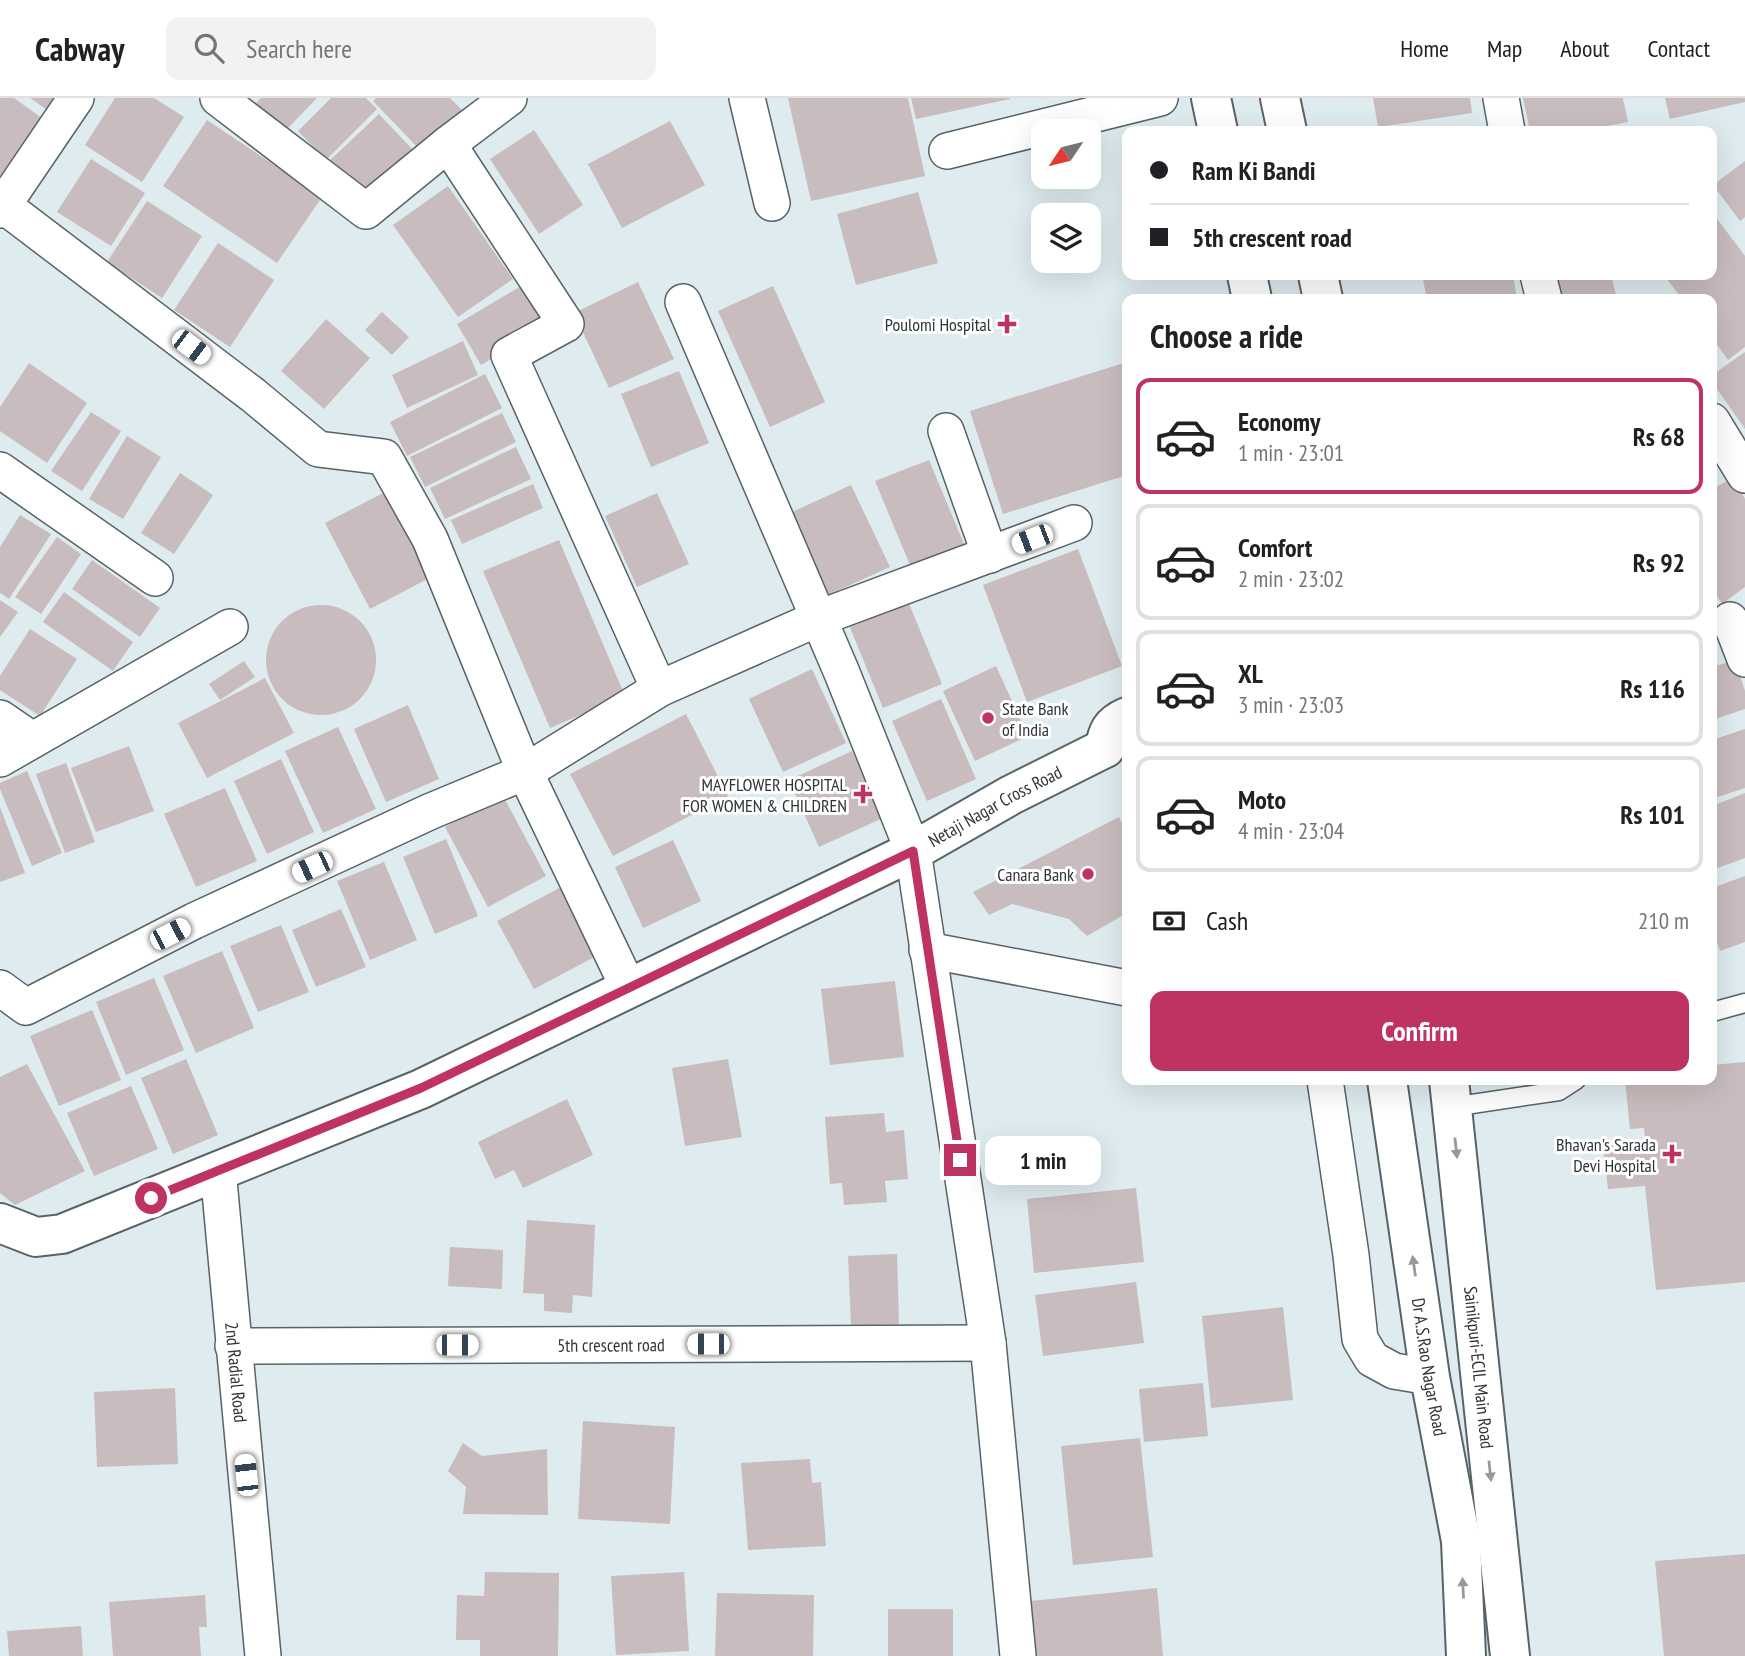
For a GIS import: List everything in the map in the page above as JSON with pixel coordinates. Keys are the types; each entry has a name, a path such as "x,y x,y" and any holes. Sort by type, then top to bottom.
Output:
{"main road":[{"path":"1211,98 1217,126"},
{"path":"1280,98 1286,126"},
{"name":"Netaji Nagar Cross Road","path":"3,1228 36,1237 62,1234 421,1088 913,851 1011,795 1116,753 1107,733 1116,722 1122,720"},
{"name":"Dr A.S.Rao Nagar Road","path":"1388,1085 1430,1377 1461,1541 1466,1656"},
{"name":"Sainikpuri-ECIL Main Road","path":"1451,1093 1510,1656"}],"street":[{"path":"76,98 1,206 253,395 318,449 384,457 430,539 526,772 629,989"},
{"path":"227,100 366,211 509,98"},
{"path":"747,98 772,203"},
{"path":"947,151 1160,98"},
{"path":"1501,98 1506,126"},
{"path":"448,144 566,324 509,355 659,689"},
{"path":"683,302 819,618 913,851 988,1343 1018,1656"},
{"path":"1717,429 1745,475"},
{"path":"946,431 989,555"},
{"path":"0,470 155,578"},
{"path":"0,988 26,1007 194,921 429,812 526,772 659,689 819,618 1074,523"},
{"path":"1729,620 1745,659"},
{"path":"0,759 230,626"},
{"path":"0,718 32,740"},
{"path":"927,950 1122,987"},
{"path":"1326,1085 1352,1255 1360,1339 1372,1359 1394,1371 1430,1377"},
{"name":"2nd Radial Road","path":"218,1170 263,1656"},
{"name":"5th crescent road","path":"233,1346 988,1343"}],"lane":[{"path":"1717,1011 1745,1003"},
{"path":"1451,1093 1559,1091 1568,1085"}],"building":[{"path":"0,98 14,98 46,121 0,183"},
{"path":"30,98 63,98 53,114"},
{"path":"115,98 154,98 184,117 142,182 85,145"},
{"path":"261,98 317,98 285,131 256,103"},
{"path":"331,98 366,98 377,109 326,160 298,131"},
{"path":"376,98 450,98 462,110 421,151 373,101"},
{"path":"788,98 908,98 925,176 811,201"},
{"path":"911,98 1010,98 1010,99 916,119"},
{"path":"1373,98 1470,98 1472,113 1378,126"},
{"path":"1523,98 1623,98 1628,122 1607,126 1529,126"},
{"path":"1665,98 1745,98 1745,102 1670,119"},
{"path":"379,114 413,150 358,201 325,165"},
{"path":"207,120 322,197 277,263 163,186"},
{"path":"670,121 705,185 622,228 588,164"},
{"path":"534,130 583,205 539,234 490,159"},
{"path":"91,159 145,193 111,246 57,212"},
{"path":"1745,161 1745,217 1740,221 1717,190 1717,182"},
{"path":"448,186 513,279 458,317 393,225"},
{"path":"918,192 938,263 856,285 837,214"},
{"path":"147,201 202,236 162,298 107,262"},
{"path":"1717,219 1745,256 1745,347 1728,360 1717,345 1717,294 1678,294 1668,280 1717,280"},
{"path":"218,243 274,280 230,347 174,310"},
{"path":"1423,280 1514,280 1516,294 1426,294"},
{"path":"1557,280 1612,280 1616,294 1561,294"},
{"path":"638,282 674,359 609,388 574,313"},
{"path":"521,286 545,327 481,365 457,324"},
{"path":"773,286 825,402 770,427 718,311"},
{"path":"382,312 409,337 392,355 365,330"},
{"path":"326,319 370,358 324,409 281,371"},
{"path":"463,341 478,375 407,408 392,375"},
{"path":"1745,352 1745,429 1717,389 1717,372"},
{"path":"29,363 87,403 47,463 0,431 0,407"},
{"path":"1122,364 1122,477 1003,514 970,411"},
{"path":"679,371 709,443 651,467 621,394"},
{"path":"485,374 502,408 407,456 390,422"},
{"path":"91,412 121,431 82,491 51,471"},
{"path":"502,413 516,442 425,487 410,457"},
{"path":"127,436 161,457 123,519 89,499"},
{"path":"516,447 531,479 445,519 430,488"},
{"path":"929,460 964,544 910,565 875,481"},
{"path":"180,473 213,495 174,554 141,533"},
{"path":"1733,478 1745,499 1745,587 1722,604 1717,596 1717,486"},
{"path":"533,484 543,508 462,544 451,520"},
{"path":"851,485 890,567 828,595 790,513"},
{"path":"391,489 435,575 370,609 325,523"},
{"path":"657,493 689,564 637,587 605,516"},
{"path":"20,515 51,534 9,599 0,593 0,547"},
{"path":"57,537 81,554 41,614 15,597"},
{"path":"559,540 625,696 550,728 483,571"},
{"path":"1078,549 1122,666 1027,702 983,585"},
{"path":"92,560 160,608 140,637 72,589"},
{"path":"64,592 133,642 113,671 43,622"},
{"path":"0,600 18,612 0,637"},
{"path":"908,601 942,684 883,708 849,625"},
{"path":"321,605 342,609 360,621 372,639 376,660 372,681 360,699 342,711 321,715 300,711 282,699 270,681 266,660 270,639 282,621 300,609"},
{"path":"30,629 77,659 40,716 0,690 0,676"},
{"path":"1735,660 1745,691 1745,709 1717,718 1717,665"},
{"path":"244,661 255,677 220,700 209,684"},
{"path":"996,666 1028,736 975,761 943,691"},
{"path":"812,669 846,743 783,772 749,699"},
{"path":"265,678 294,733 207,778 178,723"},
{"path":"941,699 976,779 927,801 892,721"},
{"path":"408,705 439,779 386,802 354,729"},
{"path":"686,714 728,796 613,856 570,774"},
{"path":"338,727 376,809 323,833 285,751"},
{"path":"1745,729 1745,788 1717,797 1717,738"},
{"path":"129,746 154,811 96,832 71,768"},
{"path":"852,751 883,818 819,847 789,780"},
{"path":"281,759 314,832 267,854 234,781"},
{"path":"66,763 95,842 65,853 36,774"},
{"path":"27,771 62,853 32,866 0,789 0,783"},
{"path":"225,788 257,861 196,887 164,814"},
{"path":"1745,793 1745,858 1717,868 1717,804"},
{"path":"503,796 546,876 488,907 445,827"},
{"path":"0,807 25,873 0,882"},
{"path":"1119,817 1122,823 1122,916 1087,936 1069,919 1012,904 989,915 973,892"},
{"path":"446,839 478,916 435,934 403,857"},
{"path":"673,840 701,901 643,928 615,867"},
{"path":"384,862 417,940 370,960 337,881"},
{"path":"1745,876 1745,942 1720,951 1717,942 1717,886"},
{"path":"563,886 600,954 534,989 497,921"},
{"path":"341,909 366,967 316,987 292,930"},
{"path":"281,925 309,992 258,1012 230,946"},
{"path":"222,951 254,1028 196,1053 163,976"},
{"path":"154,978 184,1050 126,1075 96,1002"},
{"path":"895,981 904,1057 830,1065 821,989"},
{"path":"92,1010 121,1080 59,1106 30,1036"},
{"path":"186,1059 218,1135 173,1154 141,1078"},
{"path":"728,1059 742,1137 685,1146 672,1068"},
{"path":"1745,1062 1745,1282 1656,1290 1645,1186 1608,1189 1603,1145 1645,1140 1644,1128 1630,1129 1626,1085 1717,1085 1717,1065"},
{"path":"27,1064 85,1171 15,1205 0,1193 0,1077"},
{"path":"131,1086 158,1149 94,1176 67,1113"},
{"path":"567,1099 593,1155 523,1188 514,1170 495,1179 478,1142"},
{"path":"884,1113 886,1132 904,1130 908,1179 885,1181 887,1202 844,1205 842,1183 830,1184 825,1117"},
{"path":"1136,1188 1144,1262 1034,1273 1027,1199"},
{"path":"527,1220 595,1225 592,1297 573,1295 572,1313 544,1311 544,1294 523,1293"},
{"path":"450,1247 503,1250 502,1289 448,1286"},
{"path":"897,1254 899,1324 851,1325 848,1256"},
{"path":"1136,1282 1144,1343 1043,1356 1035,1295"},
{"path":"1283,1307 1293,1400 1211,1408 1202,1316"},
{"path":"1203,1383 1208,1436 1144,1442 1139,1389"},
{"path":"175,1388 178,1464 97,1467 94,1392"},
{"path":"583,1421 675,1427 670,1524 578,1519"},
{"path":"1140,1438 1153,1557 1073,1565 1061,1446"},
{"path":"463,1443 482,1456 547,1449 548,1515 463,1514 466,1487 448,1471"},
{"path":"810,1459 812,1483 821,1482 826,1546 748,1550 741,1463"},
{"path":"1745,1554 1745,1656 1664,1656 1655,1561"},
{"path":"485,1572 559,1573 558,1656 480,1656 480,1640 456,1640 457,1595 484,1596"},
{"path":"684,1572 689,1651 616,1655 611,1576"},
{"path":"1157,1588 1163,1656 1026,1656 1021,1602"},
{"path":"717,1593 814,1595 813,1656 715,1656"},
{"path":"205,1595 207,1627 199,1627 201,1656 113,1656 109,1602"},
{"path":"888,1609 953,1609 953,1656 888,1656"},
{"path":"81,1626 83,1656 9,1656 7,1631"}],"place":[{"name":"Poulomi Hospital","path":"1007,324"},
{"name":"State Bank of India","path":"988,718"},
{"name":"MAYFLOWER HOSPITAL FOR WOMEN & CHILDREN","path":"863,794"},
{"name":"Canara Bank","path":"1088,874"},
{"name":"Bhavan's Sarada Devi Hospital","path":"1672,1154"}],"route":[{"path":"151,1198 421,1088 913,851 960,1160"}]}
